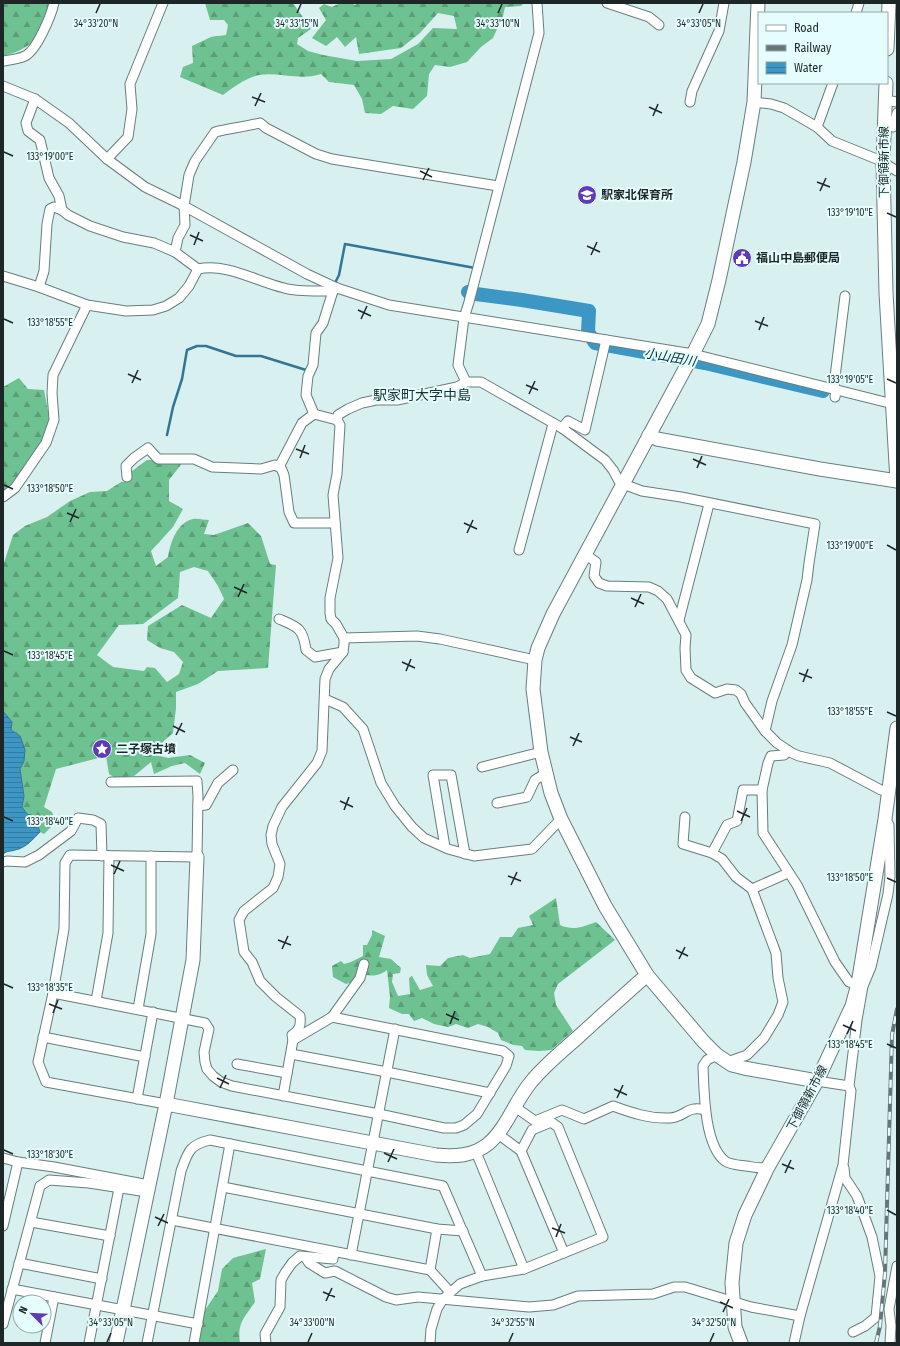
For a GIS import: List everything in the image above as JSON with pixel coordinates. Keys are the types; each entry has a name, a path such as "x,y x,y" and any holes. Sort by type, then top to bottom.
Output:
{"street":[{"path":"3,61 26,56 37,43 54,3"},
{"path":"107,159 128,136 132,109 130,84 163,3"},
{"path":"466,382 458,365 464,318 539,33 537,3"},
{"path":"607,3 649,17 659,25"},
{"path":"690,102 692,91 719,32 724,3"},
{"path":"758,3 754,102 744,162 708,324 586,555 553,614 538,648 535,660 533,689 541,752 551,793 561,819 605,906 647,975 703,1041 717,1055 729,1063 744,1068 849,1086"},
{"path":"888,26 889,3"},
{"path":"817,127 833,84"},
{"name":"下御領新市線","path":"886,84 891,101 883,163 886,293 895,405 897,481"},
{"path":"3,86 35,100 69,122 107,159 145,187 184,206 266,253 335,290 389,305 693,354 836,394 895,405"},
{"path":"35,100 26,123 28,131 40,140 49,178 59,196 62,210"},
{"path":"754,102 771,104 784,108 817,127 832,141 883,163 897,171"},
{"path":"893,128 897,113"},
{"path":"175,252 178,238 185,225 184,206 189,175 195,161 215,132 226,129 244,128 260,123 266,128 316,154 332,159 498,186"},
{"path":"39,287 44,271 47,224 50,209 54,207 90,226 123,237 154,243 175,252 198,269 208,267 227,270 284,289 335,290"},
{"path":"3,276 39,287 87,305 126,312 153,310 166,306 179,298 189,286 198,269"},
{"path":"314,414 306,395 308,376 313,365 316,333 323,323 335,290"},
{"path":"836,394 834,384 845,296"},
{"path":"3,497 15,488 46,443 54,420 52,375 87,305"},
{"path":"562,428 568,421 585,430 606,340"},
{"path":"337,420 338,415 362,403 376,400 397,400 457,387 466,382 481,382 562,428 605,460 614,470 619,481 623,484 642,491 815,524 808,563 807,580 792,645 772,701 765,731"},
{"path":"283,1096 291,1054 293,1040 292,1035 298,1032 301,1025 300,1016 276,997 260,981 252,962 244,952 239,920 244,911 273,888 278,877 280,864 272,844 272,831 282,807 317,763 322,751 325,679 329,669 343,652 344,638 336,624 331,619 330,612 330,598 338,558 332,495 337,474 340,425 337,420 314,414"},
{"path":"279,467 302,423 314,414"},
{"path":"519,550 553,424"},
{"path":"650,435 657,439 820,469 897,481"},
{"path":"127,477 126,466 148,448 158,459 194,458 212,467 261,469 275,465 282,468 289,512 294,523 335,523"},
{"path":"679,620 709,504"},
{"path":"586,555 596,562 594,576 599,583 607,586 649,587 658,591 667,600 686,635 686,670 691,678 715,693 727,689 736,690 741,694 745,703 765,731 788,751 799,756 830,763 880,790 888,791"},
{"path":"279,619 296,626 304,636 306,650 315,658 343,652"},
{"path":"344,638 417,636 535,660"},
{"path":"325,699 343,708 363,729 381,783 395,806 412,827 424,838 445,847 474,856 532,849 561,819"},
{"name":"下御領新市線","path":"741,1343 735,1326 732,1282 736,1243 744,1215 768,1167 818,1081 860,985 891,820 888,791 897,728"},
{"path":"788,751 784,755 771,756 768,763 762,790 763,833 797,885 835,962 849,982 860,985"},
{"path":"482,767 541,752"},
{"path":"198,806 206,805 218,783 233,770"},
{"path":"497,802 527,797 535,780 546,773"},
{"path":"445,847 433,775 451,775 465,854"},
{"path":"111,782 197,781 198,806 193,960 166,1104 116,1343"},
{"path":"712,853 727,826 737,821 743,790 762,790"},
{"path":"685,817 683,844 712,853 722,859 736,877 752,889 776,953 778,978 783,1002 778,1015 764,1038 747,1055 729,1063"},
{"path":"3,862 25,862 39,855 71,831 78,818 93,820 101,824 106,856 108,933 96,1001"},
{"path":"794,1343 800,1316 843,1165 851,1091 849,1086 860,985 871,967 888,894 894,876 889,825 891,820"},
{"path":"197,857 70,855 65,863 64,929 53,993 38,1062 46,1082 436,1156 451,1157 466,1155 476,1152 498,1134 531,1083 548,1063 647,975"},
{"path":"138,1009 151,934 151,856"},
{"path":"752,889 788,873"},
{"path":"293,1040 332,1017 360,978 364,964"},
{"path":"53,993 205,1023 209,1029 204,1052 207,1069 221,1082 232,1086 444,1128 456,1128 464,1125 477,1114 506,1066 509,1056 503,1051 332,1017"},
{"path":"137,1099 153,1012"},
{"path":"351,1255 395,1029"},
{"path":"43,1037 145,1057"},
{"path":"291,1054 490,1093"},
{"path":"717,1055 707,1060 703,1066 705,1110 709,1132 720,1156 727,1162 762,1168 768,1167"},
{"path":"237,1064 287,1073"},
{"path":"515,1107 535,1121 562,1110 584,1119 613,1106 653,1118 672,1118 681,1115 690,1109 705,1110"},
{"path":"430,1343 431,1329 437,1309 443,1299 460,1284 482,1276 524,1269 603,1237 558,1127 551,1122 532,1130 521,1151"},
{"path":"498,1134 521,1151 564,1253"},
{"path":"147,1343 181,1171 188,1152 200,1142 210,1140 443,1186 482,1276"},
{"path":"194,1343 230,1144"},
{"path":"476,1152 524,1269"},
{"path":"3,1158 18,1162 54,1167 148,1189"},
{"path":"3,1226 18,1162"},
{"path":"843,1165 845,1178 857,1196 872,1237 880,1276 876,1317 866,1326 853,1332"},
{"path":"3,1324 40,1186 49,1180 89,1183 119,1188 148,1189"},
{"path":"223,1187 437,1230 462,1231"},
{"path":"89,1343 119,1188"},
{"path":"172,1220 430,1270 450,1292"},
{"path":"30,1222 110,1236"},
{"path":"430,1270 437,1230"},
{"path":"266,1343 265,1334 280,1307 284,1273 300,1256 333,1259 334,1252"},
{"path":"305,1257 308,1263 325,1273 335,1271 386,1297 396,1300 418,1297 529,1307 553,1305 578,1296 653,1294 674,1286 685,1287 752,1307 800,1316"},
{"path":"19,1263 102,1279"},
{"path":"890,1343 894,1326 889,1310 897,1266"},
{"path":"880,1276 894,1286"},
{"path":"12,1289 198,1324"},
{"path":"45,1343 54,1297"}],"green space":[{"path":"347,2 355,5 358,3 524,3 521,6 505,7 503,16 493,38 481,47 467,62 450,67 435,65 429,74 427,96 413,109 393,106 381,114 365,113 362,99 354,85 329,82 321,74 305,77 267,74 254,76 235,86 223,95 180,77 183,67 193,63 192,46 211,37 226,35 228,25 224,20 210,20 205,3 293,3 311,29 298,38 297,44 308,51 357,61 391,59 418,44 433,28 457,29 454,16 438,13 420,33 401,48 359,54 356,37 345,47 337,37 326,46 312,38 326,20 319,8 324,4 332,7"},
{"path":"3,3 50,3 36,38 24,48 3,56"},
{"path":"19,378 28,389 44,390 50,422 43,444 3,499 3,387"},
{"path":"147,460 182,462 169,480 169,501 183,509 173,527 151,551 156,566 168,557 170,546 175,534 183,524 193,519 209,520 204,534 214,535 248,523 261,536 270,564 276,565 268,668 218,671 198,684 176,692 173,733 157,747 156,755 168,758 190,755 205,763 200,774 185,763 172,766 154,774 151,762 134,776 115,778 109,774 106,756 56,769 44,807 52,812 56,822 44,834 40,832 34,816 27,814 22,807 24,796 20,769 24,761 20,736 11,730 12,722 3,711 3,566 13,535 25,526 47,517 70,501 90,492 107,491 121,482 130,481 132,471","holes":["194,567 208,571 218,586 224,599 211,618 182,605 148,626 147,640 160,648 174,652 183,662 179,674 167,682 155,668 147,667 144,671 113,667 97,655 119,625 143,624 178,598 180,572"]},
{"path":"556,898 560,925 574,928 596,922 615,940 558,984 554,993 556,1005 573,1031 551,1050 525,1050 522,1046 514,1045 501,1040 498,1033 488,1027 478,1024 468,1028 456,1024 448,1027 434,1024 422,1018 414,1021 409,1014 402,1014 389,1008 390,997 387,970 381,974 360,974 356,981 346,984 333,977 332,966 341,961 344,964 351,962 363,956 363,945 367,945 372,935 372,930 385,936 379,957 391,959 401,968 400,973 393,974 392,982 398,996 410,994 409,978 412,976 420,990 433,986 427,975 426,965 440,966 448,958 463,955 470,958 490,954 500,937 512,937 518,928 533,925 529,916"},
{"path":"266,1249 260,1279 252,1283 255,1302 242,1321 239,1336 240,1343 199,1343 205,1310 218,1291 222,1269 233,1258"}],"water":[{"path":"3,711 12,722 11,730 20,736 25,750 24,761 20,769 24,796 22,807 27,814 34,816 40,832 23,847 3,854"}],"waterway":[{"path":"334,285 339,275 345,244 475,268"},
{"name":"小山田川","path":"468,292 589,311 588,332 595,343 705,363 823,391"},
{"path":"167,435 173,407 182,379 187,350 197,346 206,346 236,356 261,356 306,370 308,368"}],"railway":[{"path":"876,1343 880,1326 885,1273 892,1035 897,1009"}],"place":[{"name":"駅家北保育所","path":"587,195"},
{"name":"福山中島郵便局","path":"742,258"},
{"name":"二子塚古墳","path":"102,749"}],"district":[{"name":"駅家町大字中島","path":"422,395"}]}
